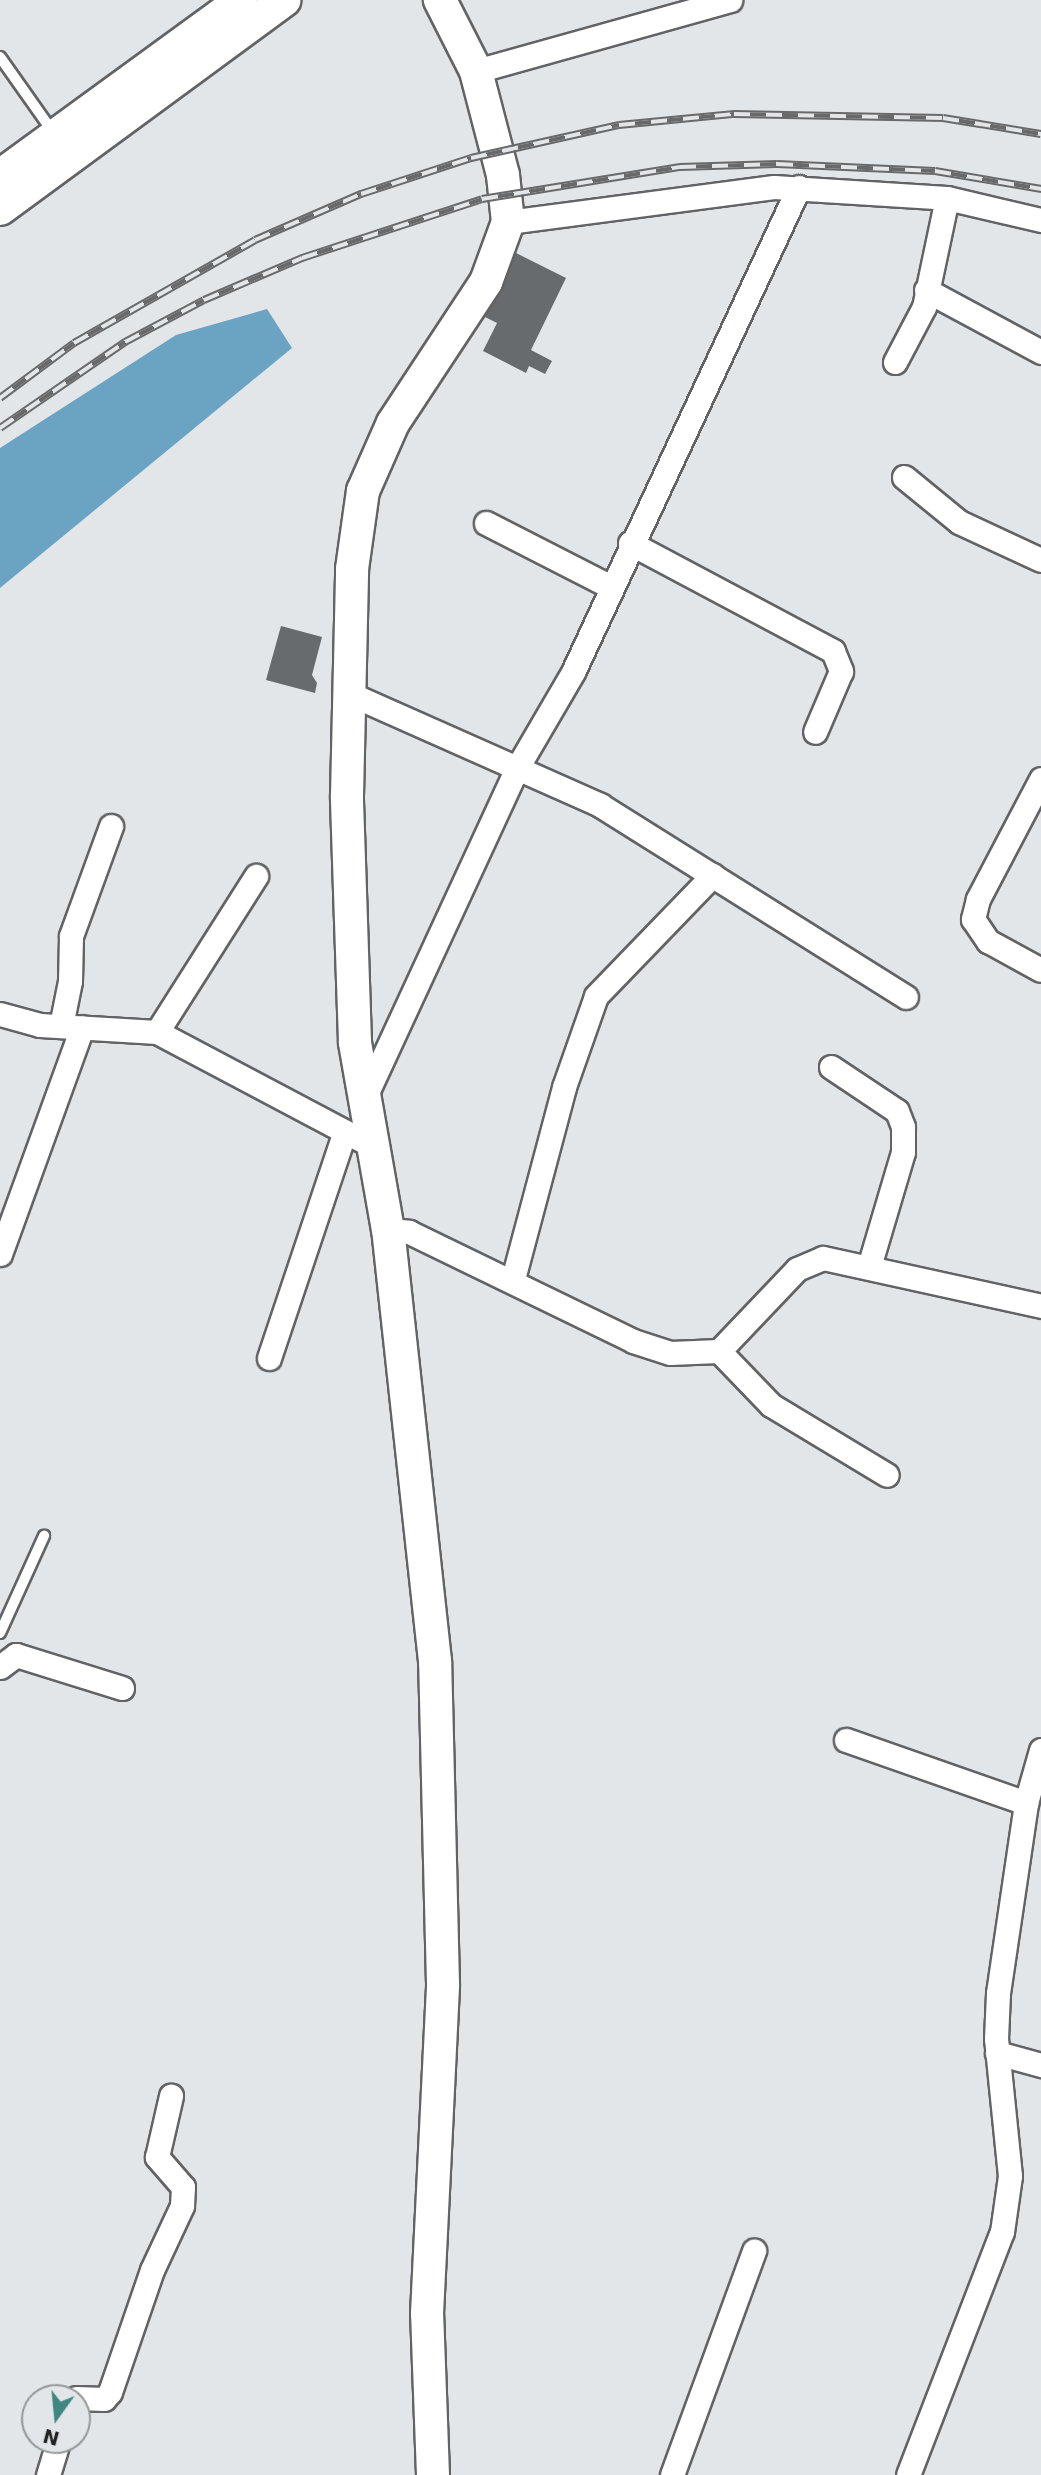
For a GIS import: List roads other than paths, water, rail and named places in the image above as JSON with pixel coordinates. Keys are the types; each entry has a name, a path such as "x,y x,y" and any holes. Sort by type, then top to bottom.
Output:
{"street":[{"path":"0,176 241,0"},
{"path":"0,209 284,0"},
{"path":"365,1097 355,1042 347,796 355,537 375,457 486,282 508,222 503,175 476,71 440,0"},
{"path":"476,71 730,0"},
{"path":"508,222 695,195 799,187 947,198 1041,220"},
{"path":"270,1358 357,1139 365,1097 517,768 573,672 630,543 799,187"},
{"path":"895,362 924,307 947,198"},
{"path":"926,290 1041,352"},
{"path":"904,477 959,522 1041,560"},
{"path":"486,523 611,587"},
{"path":"630,543 833,651 841,671 815,732"},
{"path":"350,694 517,768 634,824 906,997"},
{"path":"1041,779 978,898 973,919 988,941 1041,970"},
{"path":"0,1254 71,1027 71,936 111,826"},
{"path":"513,1279 565,1087 596,996 713,875"},
{"path":"158,1032 256,876"},
{"path":"0,1013 71,1027 158,1032 357,1139 388,1230 435,1661 440,1791 442,2090 427,2314 433,2475"},
{"path":"831,1067 897,1111 904,1127 903,1152 869,1267"},
{"path":"388,1230 409,1232 513,1279 633,1341 670,1353 719,1351 797,1269 823,1258 1041,1306"},
{"path":"719,1351 771,1405 887,1475"},
{"path":"8,1661 122,1688"},
{"path":"846,1740 1026,1803"},
{"path":"908,2475 1002,2231 1010,2176 997,2053 998,1993 1026,1803 1041,1749"},
{"path":"997,2053 1041,2065"},
{"path":"91,2399 104,2399 110,2392 152,2270 182,2206 183,2187 157,2157 171,2096"},
{"path":"672,2475 754,2251"},
{"path":"48,2475 55,2454"}],"lane":[{"path":"0,57 55,136"},
{"path":"8,1661 0,1635 44,1536"}],"water":[{"path":"267,309 292,348 0,588 0,448 176,335"}],"railway":[{"path":"0,398 74,343 255,240 361,194 471,158 619,125 734,114 943,118 1041,134"},
{"path":"0,428 125,342 204,300 302,258 482,199 680,167 777,164 935,171 1041,189"}]}
